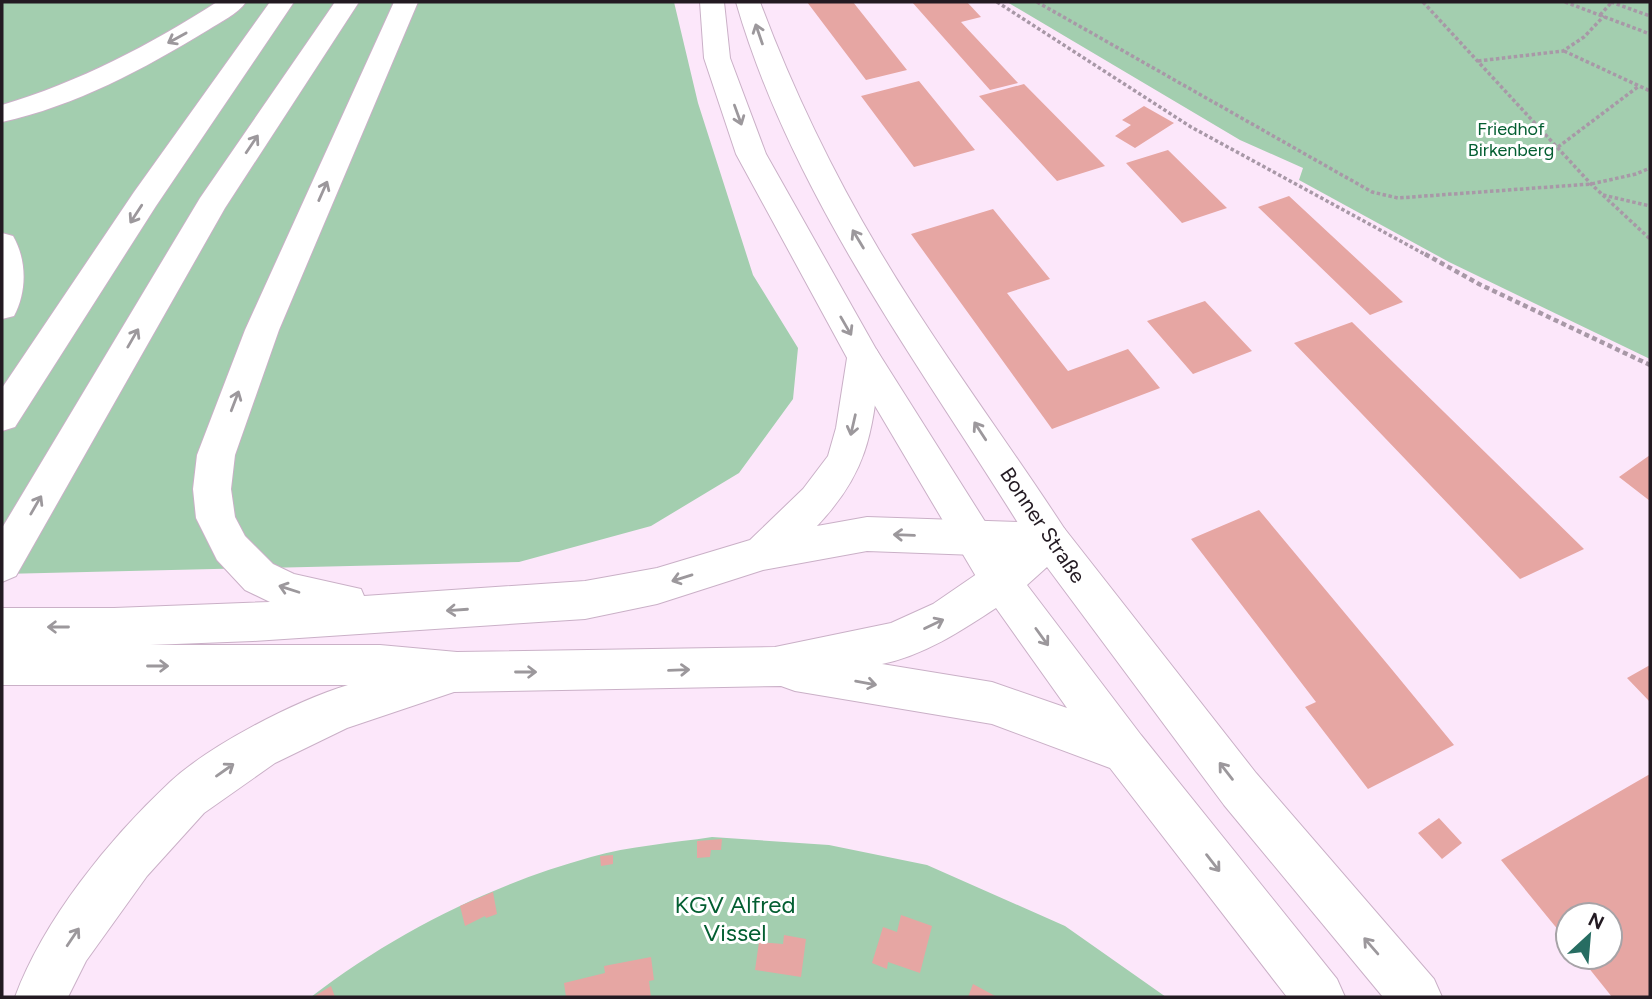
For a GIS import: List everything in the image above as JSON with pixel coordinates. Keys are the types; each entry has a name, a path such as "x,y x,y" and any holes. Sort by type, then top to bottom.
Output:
{"main road":[{"path":"2,114 82,85 144,56 193,30 234,2"},
{"path":"2,417 145,199 282,2"},
{"path":"2,564 211,205 347,2"},
{"path":"403,613 289,591 259,577 231,548 216,518 212,489 219,443 262,330 406,2"},
{"path":"712,2 717,58 751,154 864,358 972,538 1001,582 1125,751 1319,997"},
{"name":"Bonner Straße","path":"748,2 770,65 843,215 1040,524 1240,789 1416,997"},
{"path":"2,244 9,279 2,307"},
{"path":"763,554 813,505 844,463 856,415 864,358"},
{"path":"2,627 114,627 403,613 585,600 657,586 763,554 867,534 972,538 1040,524"},
{"path":"2,665 380,665 457,672 611,672 775,667 896,642 948,617 1001,582 1040,524"},
{"path":"775,667 992,704 1125,751"},
{"path":"41,997 68,943 130,859 188,797 259,747 339,709 457,672"}],"path":[{"path":"997,2 1191,127 1479,284 1650,365"},
{"path":"1037,2 1372,192 1398,198 1591,184 1636,174 1650,168"},
{"path":"1423,2 1591,184 1650,240"},
{"path":"1565,2 1650,34"},
{"path":"1478,61 1563,51 1584,37 1612,2 1650,16"},
{"path":"1563,51 1650,91"},
{"path":"1558,148 1639,86"},
{"path":"1603,195 1650,206"}],"green space":[{"path":"2,2 674,2 698,103 753,275 798,348 793,399 739,473 651,526 519,562 2,574"},
{"name":"Friedhof Birkenberg","path":"1007,2 1650,2 1650,359 1449,262 1299,180 1303,168 1240,140"},
{"name":"KGV Alfred Vissel","path":"712,837 829,845 927,865 1065,926 1166,997 311,997 409,932 444,913 516,882 606,853"}],"building":[{"path":"807,2 853,2 907,70 866,80"},
{"path":"912,2 967,2 981,17 961,22 1018,83 990,90"},
{"path":"919,81 975,150 914,167 861,96"},
{"path":"1024,84 1105,166 1057,181 979,96"},
{"path":"1144,106 1174,123 1135,148 1115,136 1131,125 1122,120"},
{"path":"1168,150 1227,208 1182,223 1126,163"},
{"path":"1289,196 1403,302 1370,315 1258,207"},
{"path":"993,209 1050,279 1007,293 1068,371 1128,349 1160,388 1052,429 911,234"},
{"path":"1205,301 1252,351 1193,374 1147,321"},
{"path":"1352,322 1584,549 1520,579 1294,343"},
{"path":"1650,455 1650,501 1619,477"},
{"path":"1259,510 1454,745 1368,789 1305,707 1316,702 1191,539"},
{"path":"1650,665 1650,702 1627,678"},
{"path":"1650,774 1650,997 1612,997 1591,971 1624,971 1624,901 1554,901 1554,925 1501,860"},
{"path":"1439,818 1462,843 1442,859 1418,833"},
{"path":"722,839 721,850 711,850 710,857 697,858 697,841"},
{"path":"613,855 613,864 601,866 600,856"},
{"path":"493,892 497,914 486,918 485,916 465,926 460,906"},
{"path":"901,915 932,926 920,973 888,962 887,969 872,963 883,927 897,932"},
{"path":"784,935 806,939 801,977 755,970 759,942 783,944"},
{"path":"651,957 654,980 649,981 651,997 566,997 564,983 605,973 604,966"},
{"path":"973,984 997,997 968,997"},
{"path":"331,986 335,997 313,997"}]}
